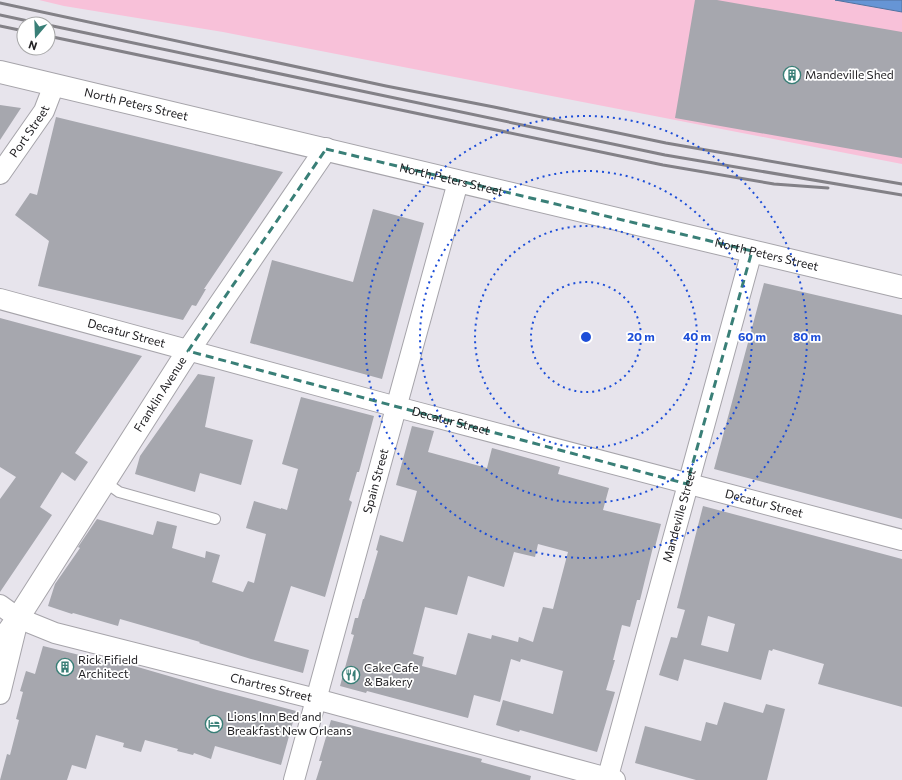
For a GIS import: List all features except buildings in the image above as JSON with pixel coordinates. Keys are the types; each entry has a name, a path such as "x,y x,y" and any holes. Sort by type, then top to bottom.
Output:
{"street":[{"name":"North Peters Street","path":"0,72 902,287"},
{"name":"Port Street","path":"0,174 44,111 54,85"},
{"name":"Franklin Avenue","path":"0,643 18,618 188,350 326,149"},
{"name":"Spain Street","path":"294,780 458,182"},
{"name":"Mandeville Street","path":"610,779 687,484 752,252"},
{"name":"Decatur Street","path":"0,299 397,407 902,540"},
{"name":"Chartres Street","path":"0,605 18,618 55,633 316,699 610,779"},
{"path":"0,694 18,618"}],"lane":[{"path":"105,482 118,492 215,519"}],"highlighted area":[{"path":"326,149 752,251 687,484 188,351"}],"shaded area":[{"path":"39,0 835,0 902,12 902,164 223,32 64,6"}],"water":[{"path":"835,0 902,0 902,12"}],"railway":[{"path":"0,3 386,86 666,143 902,184"},
{"path":"0,15 16,18"},
{"path":"0,26 16,29"},
{"path":"56,27 665,155 902,195"},
{"path":"56,38 663,165 774,184 828,188"}],"place":[{"name":"Mandeville Shed","path":"792,75"},
{"name":"Rick Fifield Architect","path":"65,667"},
{"name":"Cake Cafe & Bakery","path":"351,675"},
{"name":"Lions Inn Bed and Breakfast New Orleans","path":"214,724"}]}
